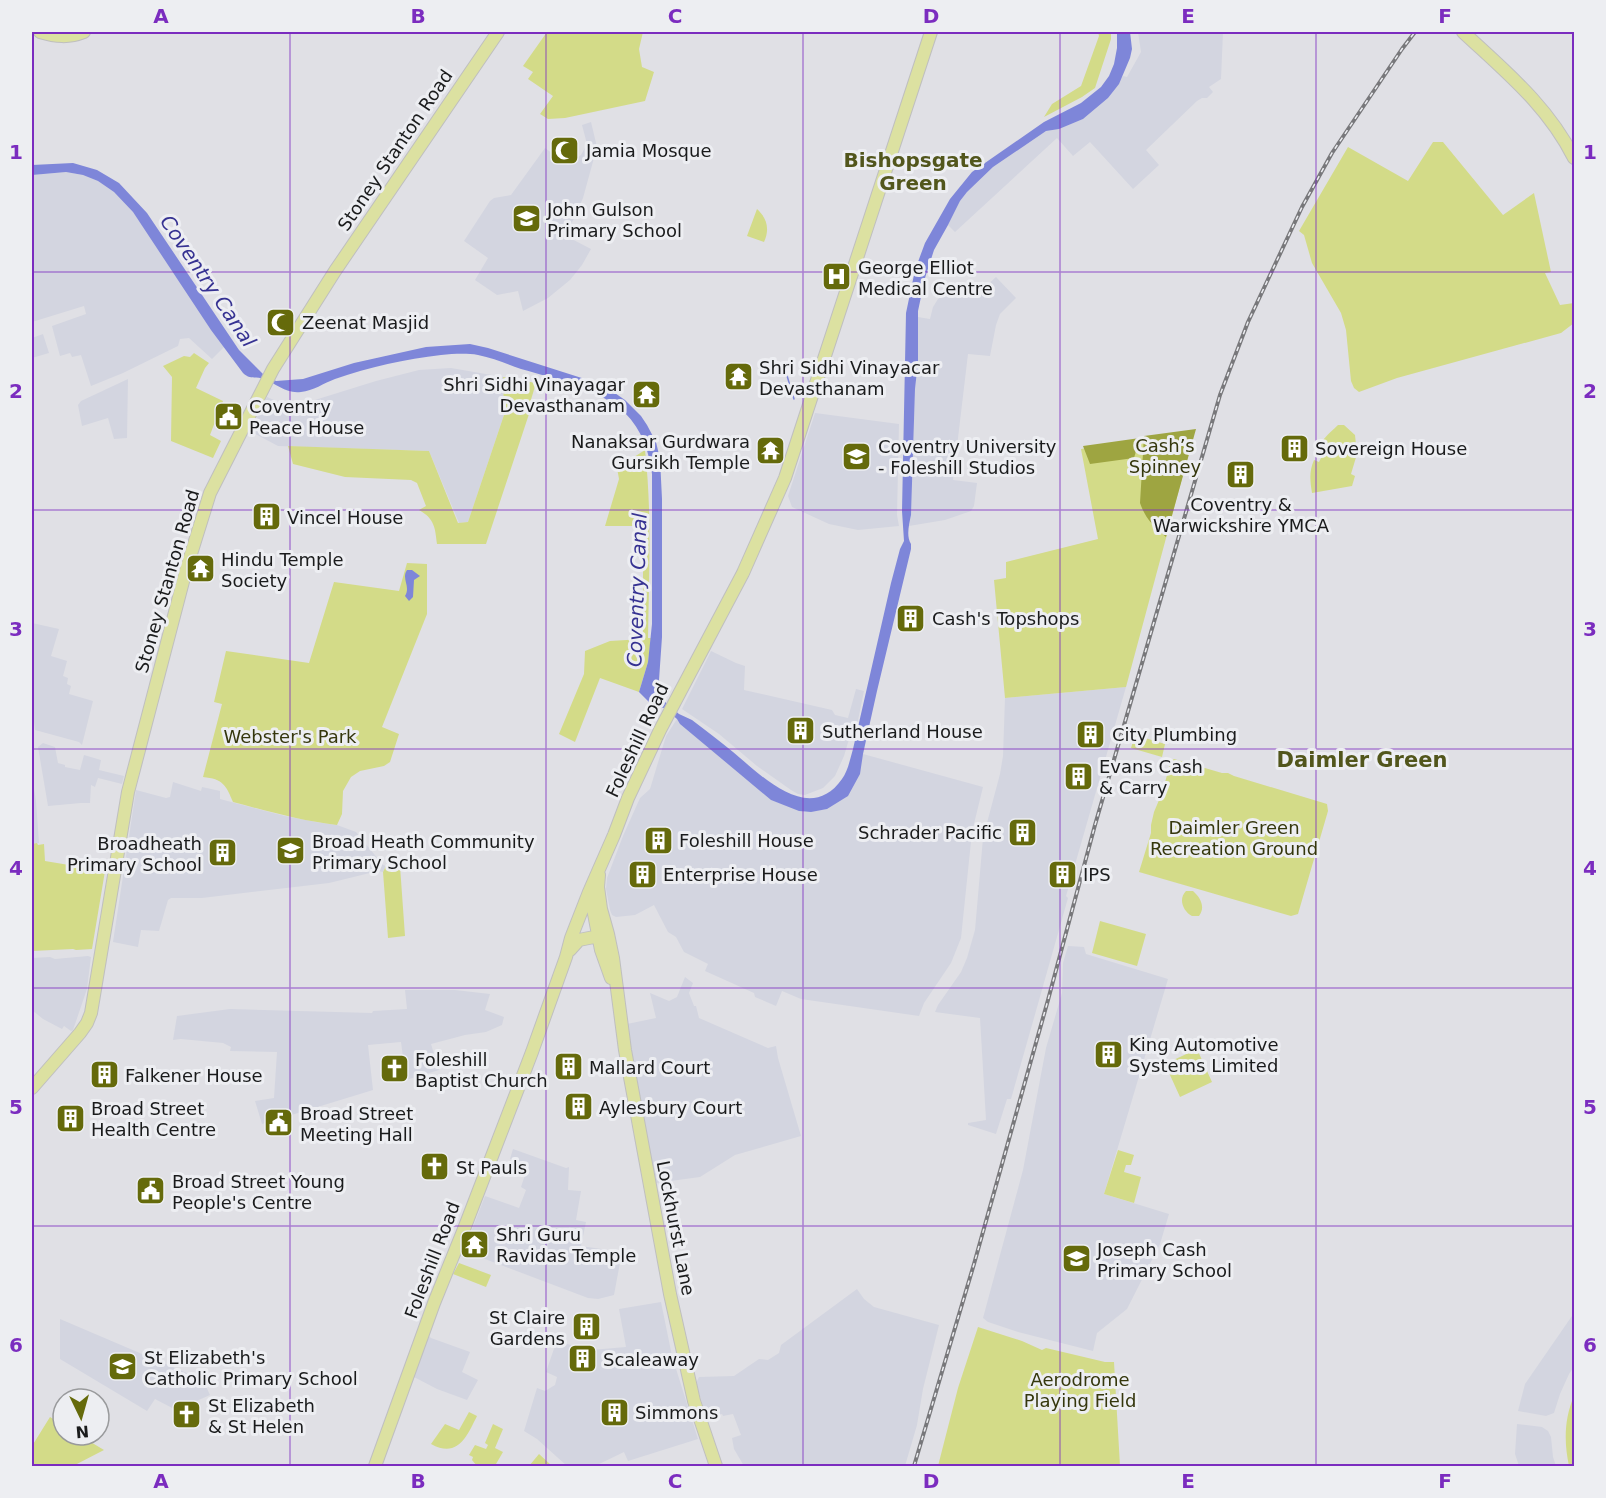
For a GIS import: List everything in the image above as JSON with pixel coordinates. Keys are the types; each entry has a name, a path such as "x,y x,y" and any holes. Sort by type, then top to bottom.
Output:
{"main road":[{"path":"40,32 62,37 84,32"},
{"name":"Stoney Stanton Road","path":"32,1088 80,1033 91,1013 128,792 186,570 210,493 272,371 335,271 498,32"},
{"name":"Foleshill Road","path":"375,1467 437,1295 464,1229 589,892 628,798 660,730 743,573 785,478 932,32"},
{"path":"1463,32 1542,108 1575,158"},
{"name":"Lockhurst Lane","path":"600,868 598,887 601,930"},
{"name":"Lockhurst Lane","path":"589,892 613,958 616,993 643,1153 670,1294 694,1401 716,1467"},
{"path":"571,938 584,928 601,930"},
{"path":"567,954 579,940 601,930"}],"shaded area":[{"path":"1138,32 1223,32 1221,79 1209,87 1213,92 1207,98 1197,101 1146,150 1159,165 1133,189 1090,142 1073,156 1057,138 955,232 948,225 960,201 993,167 1046,131 1059,129 1083,119 1108,98 1123,76 1127,77 1141,52"},
{"name":"John Gulson Primary School","path":"591,122 597,147 583,198 566,236 591,249 570,280 548,298 523,311 518,291 497,295 475,280 488,258 464,241 490,201 511,195 545,148 568,165 581,155 587,144 582,125"},
{"path":"66,172 98,181 114,192 133,212 224,347 212,359 189,338 180,339 178,346 91,386 81,355 72,357 70,353 60,356 52,326 86,314 84,306 32,322 32,175"},
{"path":"996,277 1016,298 1000,314 990,356 968,354 953,480 977,483 974,506 971,511 945,520 909,526 918,362 918,317 930,319 933,307 944,294 956,291 965,292 973,298"},
{"path":"43,334 49,353 32,358 32,338"},
{"path":"451,368 503,377 504,415 468,522 459,523 429,451 278,446 250,431 267,397 285,405 302,404 419,370"},
{"path":"128,379 127,438 114,439 108,418 82,426 78,405 81,401"},
{"path":"815,413 899,424 897,515 899,526 858,530 829,524 792,507 788,496"},
{"path":"32,623 59,629 51,656 67,661 63,676 68,678 67,684 71,686 69,694 93,701 82,745 79,742 35,730 32,706"},
{"path":"711,651 745,666 744,690 832,710 835,715 848,718 856,689 864,691 856,730 852,729 835,776 823,788 805,795 798,794 682,709"},
{"path":"1126,687 1011,1099 1007,1099 996,1134 968,1125 968,1123 986,1120 980,1018 935,1012 961,972 975,930 983,838 1003,756 1005,698"},
{"path":"677,719 771,800 805,812 827,809 863,754 983,787 972,832 961,938 951,963 924,1003 919,1016 801,999 782,991 776,1006 755,997 754,993 705,971 708,964 684,952 676,937 668,932 654,905 635,915 616,917 612,915 606,889 607,878 640,798 650,789 666,736"},
{"path":"43,743 55,747 58,763 65,767 80,770 84,755 101,760 99,770 124,776 122,784 98,778 95,787 91,785 90,803 48,806 38,747"},
{"path":"32,776 39,843 32,844"},
{"path":"173,782 201,791 202,787 220,791 220,799 285,816 337,825 356,832 386,866 383,872 378,871 329,883 202,898 171,898 168,900 159,931 141,930 138,947 113,942 136,790 166,798 170,797"},
{"path":"1068,946 1084,947 1086,954 1168,979 1104,1194 1169,1214 1160,1244 1127,1309 1097,1333 1093,1351 1018,1332 988,1322 983,1318 1023,1170 1046,1048 1062,993 1063,963"},
{"path":"91,957 87,989 73,1030 64,1026 62,1029 32,1010 32,958 55,959"},
{"path":"685,977 693,983 689,993 699,1018 768,1048 776,1046 801,1136 735,1155 700,1177 656,1183 627,1024 656,1018 650,993 669,1001 677,997"},
{"path":"405,990 455,990 490,994 485,1010 504,1017 502,1025 486,1032 431,1044 439,1070 406,1080 401,1042 368,1045 373,1090 262,1124 255,1101 274,1098 277,1052 230,1051 231,1047 223,1043 173,1040 177,1016 230,1009 372,1013 373,1011 407,1009"},
{"path":"513,1149 566,1168 569,1167 568,1190 581,1191 576,1220 586,1222 581,1246 622,1252 614,1295 598,1299 588,1298 477,1256 485,1237 471,1232 485,1196 519,1208 526,1190 521,1187 528,1166 510,1159"},
{"path":"857,1289 874,1307 939,1325 923,1389 917,1425 905,1466 744,1466 734,1449 732,1438 741,1435 733,1414 723,1416 722,1414 707,1419 696,1383 699,1377 734,1376 759,1359 768,1360 779,1353 781,1345"},
{"path":"661,1302 672,1356 698,1439 628,1461 624,1452 595,1466 567,1466 537,1439 524,1431 537,1388 545,1391 555,1385 557,1377 546,1372 557,1340 589,1352 626,1347 619,1309"},
{"path":"1574,1313 1574,1367 1560,1394 1554,1413 1546,1416 1518,1411 1525,1384"},
{"name":"St Elizabeth's Catholic Primary School","path":"60,1319 203,1380 210,1395 176,1410 155,1399 147,1411 111,1389 111,1387 107,1387 60,1359"},
{"path":"429,1336 470,1352 462,1372 478,1380 467,1400 437,1389 414,1377"},
{"path":"1517,1424 1542,1427 1548,1431 1556,1466 1519,1466 1515,1454"}],"green space":[{"path":"547,32 643,32 639,49 642,67 654,72 645,101 565,118 548,119 540,114 553,96 528,79 533,72 523,66"},
{"path":"1098,32 1111,32 1111,39 1095,88 1044,117 1052,104 1081,86 1099,36"},
{"path":"1433,142 1443,142 1503,215 1534,193 1551,272 1545,273 1560,305 1574,303 1574,323 1561,333 1397,378 1359,392 1351,381 1346,330 1341,313 1312,263 1304,235 1299,231 1348,147 1408,181"},
{"path":"757,209 767,224 764,242 747,236"},
{"path":"194,353 209,363 196,388 223,401 210,435 221,441 213,458 171,441 172,377 163,366 184,356 190,357"},
{"path":"503,377 536,383 527,413 529,414 486,544 437,544 431,520 419,510 426,506 417,483 411,480 345,477 293,464 288,446 429,451 458,523 468,522 504,415"},
{"path":"1338,425 1344,425 1355,435 1357,454 1351,474 1355,476 1352,486 1312,493 1311,468 1314,460 1319,462 1322,456 1317,452 1318,448 1325,437"},
{"name":"Cash’s Spinney","path":"1196,429 1166,537 1150,522 1140,503 1144,436"},
{"path":"1194,434 1126,687 1005,698 994,580 1006,578 1006,562 1098,539 1081,449 1143,438"},
{"path":"1140,438 1134,458 1090,464 1083,446"},
{"path":"645,450 649,520 648,638 651,638 648,662 639,692 600,678 575,742 559,734 584,674 585,651 610,641 643,639 643,526 605,526 619,479 617,468"},
{"name":"Webster's Park","path":"407,563 427,564 427,614 382,727 399,734 390,762 384,766 360,771 351,777 343,791 342,814 337,825 297,818 233,802 223,784 215,779 203,777 222,704 214,702 226,651 309,663 334,582 399,591"},
{"path":"1135,735 1165,744 1162,757 1131,748"},
{"name":"Daimler Green Recreation Ground","path":"1174,759 1228,773 1327,804 1328,811 1298,914 1291,916 1139,872 1151,833 1154,812 1171,761"},
{"path":"37,843 38,845 44,844 45,861 105,871 92,949 32,951 32,844"},
{"path":"386,866 400,866 405,936 388,938 383,872"},
{"path":"1186,891 1193,891 1200,899 1202,909 1199,916 1192,916 1184,908 1182,898"},
{"path":"1100,921 1146,934 1137,966 1092,953"},
{"path":"1197,1049 1212,1082 1180,1097 1165,1064"},
{"path":"1118,1150 1134,1155 1131,1165 1126,1165 1124,1172 1141,1177 1134,1203 1104,1194"},
{"path":"459,1263 491,1275 486,1287 453,1274"},
{"name":"Aerodrome Playing Field","path":"978,1327 1042,1350 1046,1348 1105,1362 1114,1362 1120,1466 938,1466 958,1388"},
{"path":"1574,1396 1574,1466 1569,1466 1566,1431 1568,1413"},
{"path":"469,1412 477,1416 460,1443 448,1449 431,1444 445,1424 459,1430"},
{"path":"50,1417 51,1447 99,1447 104,1450 73,1466 32,1466 32,1446"},
{"path":"493,1424 503,1429 495,1448 503,1452 496,1464 499,1466 477,1466 472,1460 473,1457 469,1455 475,1445 486,1449 488,1445 485,1443"},
{"path":"539,1454 551,1465 553,1466 529,1466"}],"water":[{"path":"1117,32 1130,32 1132,49 1119,84 1108,98 1083,119 1059,129 1046,131 993,167 960,201 934,250 918,311 918,362 911,515 908,530 911,549 860,774 848,796 827,809 811,812 799,811 771,800 664,708 652,705 639,692 648,662 652,624 652,474 644,441 636,426 614,404 576,385 473,354 441,355 388,364 301,392 291,392 264,379 248,376 243,373 211,330 133,212 114,192 98,181 83,175 66,172 32,175 32,165 73,163 97,170 119,183 147,213 239,350 263,374 276,381 303,379 354,363 426,347 470,344 588,380 609,389 625,400 647,425 656,442 660,459 662,637 659,680 665,702 679,714 692,720 771,783 800,797 815,798 829,792 842,779 847,769 891,583 904,541 902,511 906,313 915,270 925,243 950,199 972,172 1044,122 1081,103 1101,87 1114,64"},
{"path":"407,570 412,570 420,576 414,580 413,597 409,601 405,596"}],"waterway":[{"path":"785,369 794,399"}],"railway":[{"path":"914,1466 974,1264 1095,825 1220,395 1248,322 1302,207 1332,153 1415,32"}],"place":[{"name":"Jamia Mosque","path":"565,150"},
{"name":"John Gulson Primary School","path":"526,219"},
{"name":"George Elliot Medical Centre","path":"837,277"},
{"name":"Zeenat Masjid","path":"281,322"},
{"name":"Shri Sidhi Vinayacar Devasthanam","path":"738,377"},
{"name":"Shri Sidhi Vinayagar Devasthanam","path":"646,394"},
{"name":"Coventry Peace House","path":"228,416"},
{"name":"Sovereign House","path":"1294,448"},
{"name":"Nanaksar Gurdwara Gursikh Temple","path":"771,451"},
{"name":"Coventry University - Foleshill Studios","path":"857,456"},
{"name":"Coventry & Warwickshire YMCA","path":"1241,475"},
{"name":"Vincel House","path":"266,517"},
{"name":"Hindu Temple Society","path":"200,569"},
{"name":"Cash's Topshops","path":"911,618"},
{"name":"Sutherland House","path":"801,731"},
{"name":"City Plumbing","path":"1091,734"},
{"name":"Evans Cash & Carry","path":"1078,776"},
{"name":"Schrader Pacific","path":"1023,832"},
{"name":"Foleshill House","path":"658,840"},
{"name":"Broad Heath Community Primary School","path":"291,851"},
{"name":"Broadheath Primary School","path":"223,853"},
{"name":"Enterprise House","path":"642,874"},
{"name":"IPS","path":"1062,874"},
{"name":"King Automotive Systems Limited","path":"1108,1054"},
{"name":"Mallard Court","path":"568,1067"},
{"name":"Foleshill Baptist Church","path":"394,1069"},
{"name":"Falkener House","path":"104,1075"},
{"name":"Aylesbury Court","path":"578,1107"},
{"name":"Broad Street Health Centre","path":"70,1118"},
{"name":"Broad Street Meeting Hall","path":"279,1123"},
{"name":"St Pauls","path":"435,1167"},
{"name":"Broad Street Young People's Centre","path":"151,1191"},
{"name":"Shri Guru Ravidas Temple","path":"475,1244"},
{"name":"Joseph Cash Primary School","path":"1076,1259"},
{"name":"St Claire Gardens","path":"586,1327"},
{"name":"Scaleaway","path":"582,1359"},
{"name":"St Elizabeth's Catholic Primary School","path":"123,1367"},
{"name":"Simmons","path":"614,1412"},
{"name":"St Elizabeth & St Helen","path":"187,1415"}],"district":[{"name":"Bishopsgate Green","path":"913,172"},
{"name":"Daimler Green","path":"1362,760"}],"water label":[{"name":"Coventry Canal","path":"208,281"},
{"name":"Coventry Canal","path":"637,590"}]}
